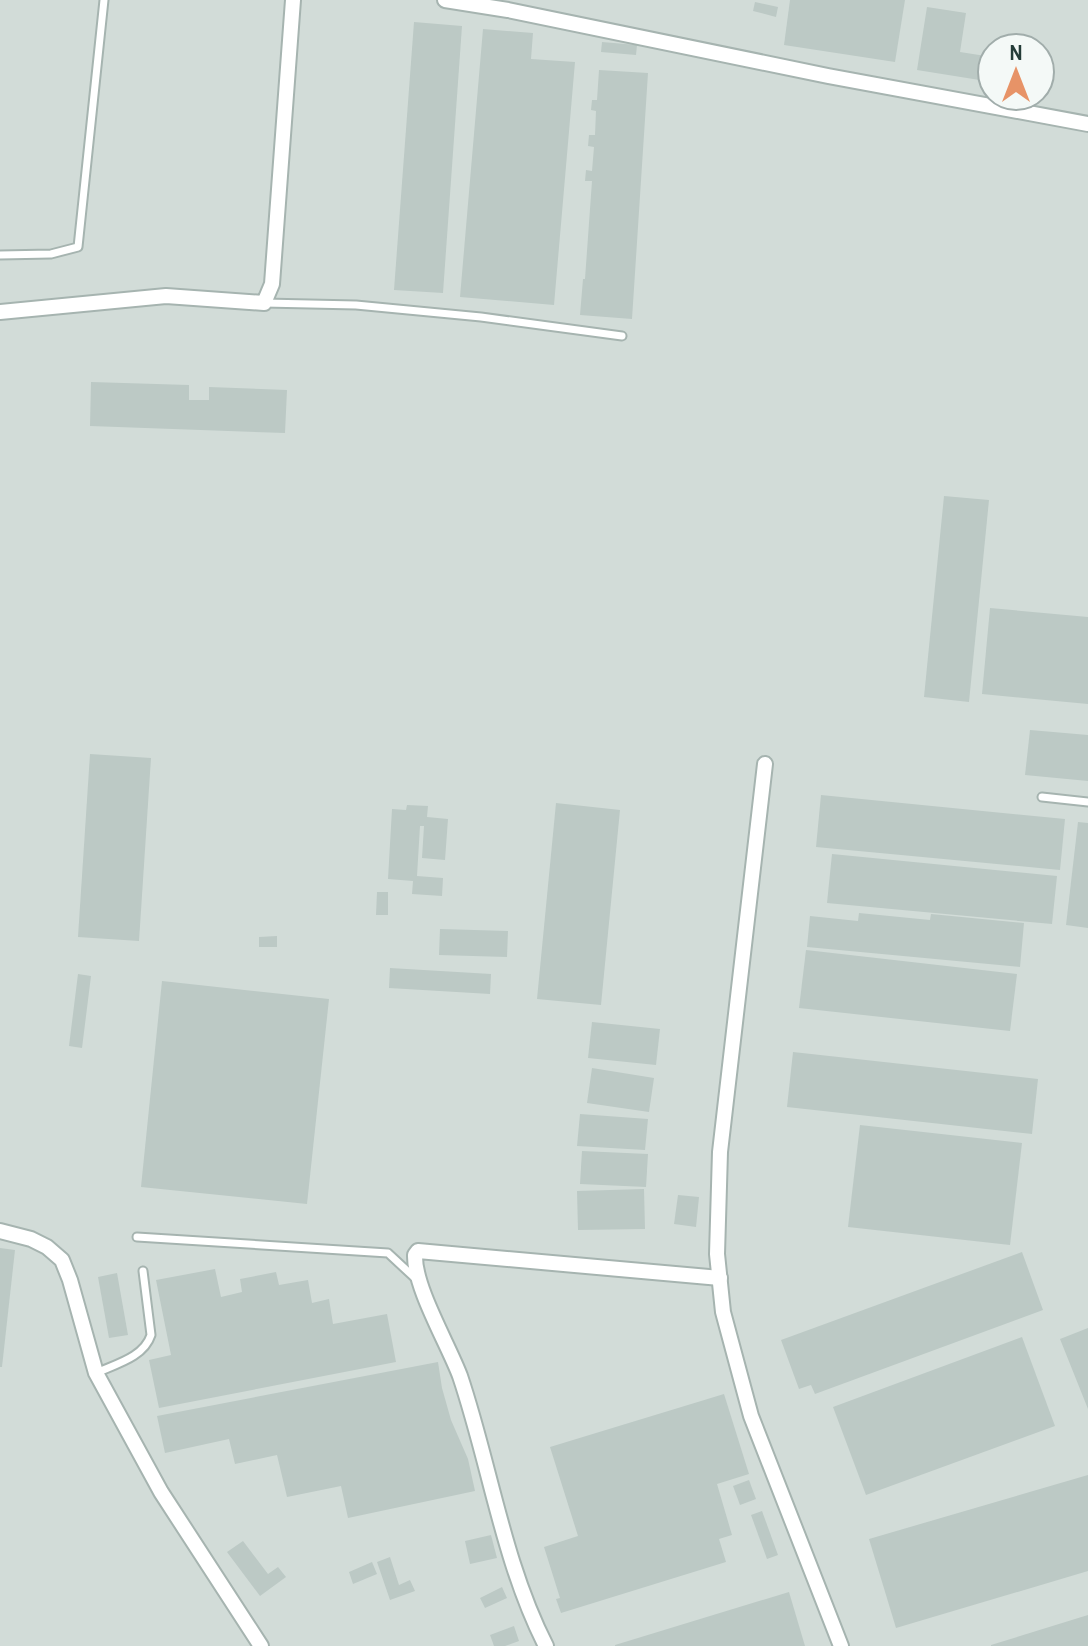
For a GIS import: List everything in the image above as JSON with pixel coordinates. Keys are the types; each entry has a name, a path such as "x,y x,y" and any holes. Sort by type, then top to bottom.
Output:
{"street":[{"path":"0,312 166,296 264,303 272,284 293,0"},
{"path":"445,0 1088,124"},
{"path":"765,764 720,1152 717,1254 723,1312 751,1416 841,1646"},
{"path":"0,1231 31,1239 62,1260 96,1373 161,1492 261,1646"},
{"path":"546,1646 527,1602 459,1375 414,1259 418,1251 720,1278"}],"lane":[{"path":"0,255 51,254 78,247 104,0"},
{"path":"264,303 371,306 622,336"},
{"path":"1042,797 1088,802"},
{"path":"137,1237 388,1253 423,1286"},
{"path":"96,1373 140,1352 148,1344 151,1335 143,1271"}],"shaded area":[{"path":"0,0 1088,0 1088,1646 0,1646"}],"building":[{"path":"790,0 905,0 895,62 784,45"},
{"path":"755,2 778,7 776,17 753,11"},
{"path":"927,7 966,13 960,52 976,54 976,79 917,70"},
{"path":"414,22 462,26 443,293 394,290"},
{"path":"483,29 533,33 531,59 575,62 554,305 460,297"},
{"path":"602,42 637,45 636,55 601,52"},
{"path":"599,70 648,73 632,319 580,315 592,181 585,181 586,170 592,171 594,147 588,146 589,135 595,135 596,111 591,110 592,100 597,100"},
{"path":"91,382 189,385 189,400 209,400 209,387 287,390 285,433 90,426"},
{"path":"944,496 989,500 969,702 924,697"},
{"path":"990,608 1088,617 1088,704 982,694"},
{"path":"1030,730 1088,735 1088,781 1025,775"},
{"path":"90,754 151,758 139,941 78,937"},
{"path":"821,795 1065,819 1060,870 816,847"},
{"path":"556,803 620,810 601,1005 537,999"},
{"path":"407,805 428,806 427,817 448,819 445,860 422,858 424,826 420,826 417,876 443,878 442,896 412,894 413,881 388,879 392,809 406,810"},
{"path":"1078,822 1088,823 1088,928 1066,925"},
{"path":"832,854 1057,876 1052,924 827,903"},
{"path":"377,892 388,892 388,915 376,915"},
{"path":"859,913 930,920 931,914 1024,923 1020,967 807,947 810,916 858,921"},
{"path":"440,929 508,931 507,957 439,955"},
{"path":"277,936 277,947 259,947 259,937"},
{"path":"806,950 1017,974 1010,1031 799,1008"},
{"path":"390,968 491,974 490,994 389,988"},
{"path":"78,974 91,976 82,1048 69,1046"},
{"path":"162,981 329,999 307,1204 141,1187"},
{"path":"592,1022 660,1029 656,1065 588,1058"},
{"path":"793,1052 1038,1079 1032,1134 787,1107"},
{"path":"592,1068 654,1078 649,1112 587,1103"},
{"path":"580,1114 648,1119 645,1150 577,1146"},
{"path":"860,1125 1022,1143 1010,1245 848,1227"},
{"path":"582,1151 648,1154 646,1187 580,1184"},
{"path":"644,1189 645,1229 578,1230 577,1191"},
{"path":"678,1195 699,1197 696,1227 674,1224"},
{"path":"0,1248 15,1250 2,1367 0,1367"},
{"path":"1022,1252 1043,1310 815,1394 811,1385 799,1389 781,1340"},
{"path":"215,1269 221,1297 242,1292 240,1279 276,1272 279,1285 308,1280 312,1303 329,1299 333,1324 387,1314 396,1362 159,1408 149,1360 171,1355 156,1280"},
{"path":"117,1273 128,1335 109,1338 98,1277"},
{"path":"1088,1328 1088,1409 1060,1339"},
{"path":"1022,1337 1055,1426 866,1495 833,1407"},
{"path":"438,1362 451,1420 468,1459 475,1491 348,1518 341,1486 287,1497 277,1455 235,1464 229,1439 165,1453 157,1416"},
{"path":"724,1394 749,1474 717,1484 732,1535 719,1539 726,1562 561,1613 556,1599 560,1598 544,1547 578,1536 550,1447"},
{"path":"1088,1475 1088,1571 896,1628 869,1539"},
{"path":"749,1480 756,1499 740,1505 733,1486"},
{"path":"762,1511 778,1555 767,1559 751,1515"},
{"path":"491,1535 497,1558 470,1564 465,1541"},
{"path":"243,1541 268,1574 278,1567 286,1577 260,1596 227,1552"},
{"path":"390,1557 399,1585 410,1580 415,1591 390,1600 377,1562"},
{"path":"372,1562 377,1574 353,1584 349,1572"},
{"path":"502,1587 507,1598 485,1608 480,1598"},
{"path":"789,1592 805,1646 615,1646 615,1645"},
{"path":"1088,1615 1088,1646 991,1646 991,1645"},
{"path":"514,1626 519,1641 494,1646 490,1635"}]}
